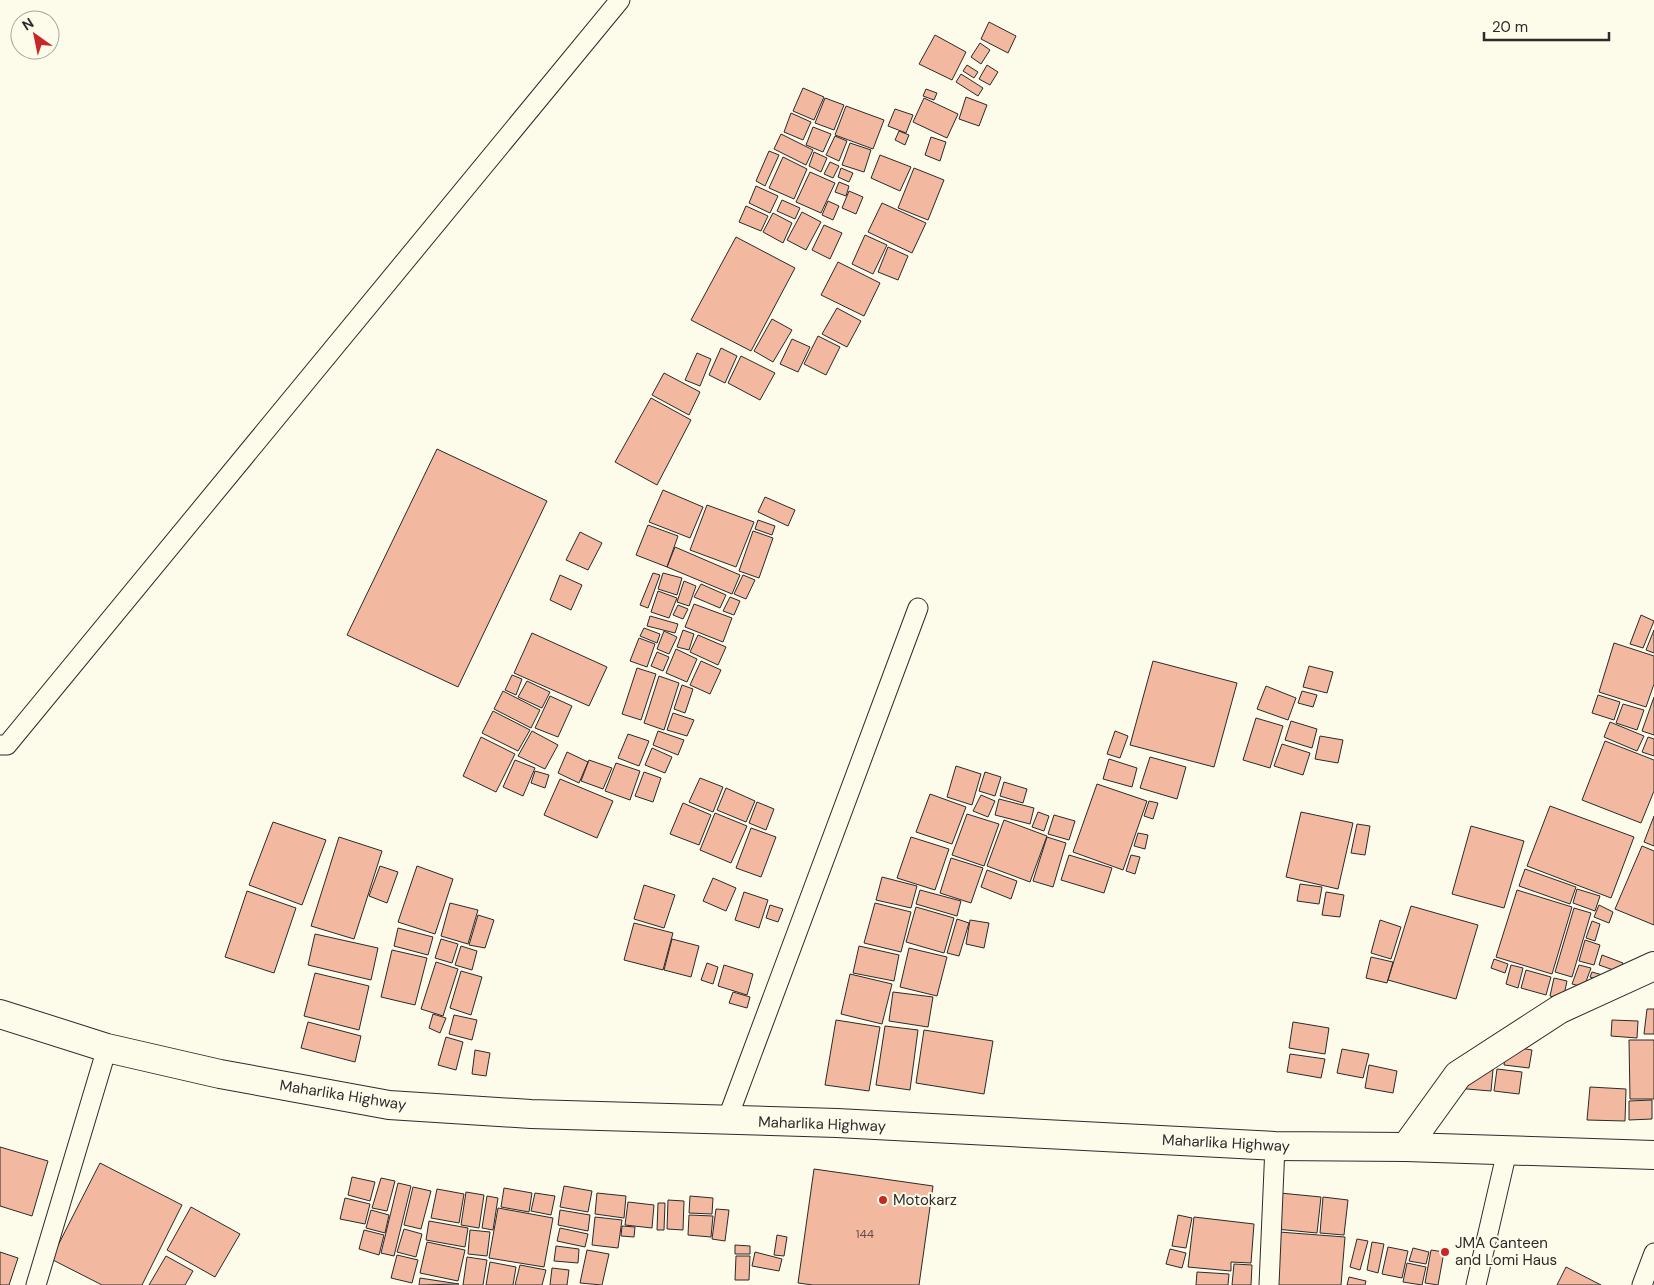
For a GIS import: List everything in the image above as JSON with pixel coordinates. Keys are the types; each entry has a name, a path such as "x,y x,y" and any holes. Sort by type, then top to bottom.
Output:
{"main road":[{"path":"1406,1147 1458,1075 1560,1009 1654,966"},
{"name":"Maharlika Highway","path":"0,1014 107,1048 220,1074 388,1105 532,1114 727,1120 1275,1146 1406,1147 1654,1154"}],"lane":[{"path":"0,745 7,745 620,0"},
{"path":"727,1120 918,608"},
{"path":"36,1285 107,1048"},
{"path":"1269,1285 1275,1146"},
{"path":"1476,1285 1507,1150"},
{"path":"1642,1285 1654,1253"}],"building":[{"path":"989,22 1016,36 1008,53 981,39"},
{"path":"935,35 966,52 952,80 919,64"},
{"path":"980,43 990,50 981,64 971,57"},
{"path":"967,65 978,72 974,78 963,71"},
{"path":"987,65 998,72 990,85 979,79"},
{"path":"961,74 983,88 978,96 956,82"},
{"path":"803,88 824,97 814,120 793,111"},
{"path":"926,89 937,93 934,100 923,96"},
{"path":"966,97 987,105 979,126 959,119"},
{"path":"825,98 844,105 834,130 815,123"},
{"path":"924,98 958,114 947,138 913,122"},
{"path":"846,106 884,120 873,149 835,135"},
{"path":"895,109 913,115 906,133 888,126"},
{"path":"791,113 811,122 803,140 784,132"},
{"path":"813,127 831,134 823,152 806,145"},
{"path":"899,131 909,135 905,145 895,140"},
{"path":"781,134 813,150 806,165 774,149"},
{"path":"835,136 847,141 839,161 826,155"},
{"path":"931,137 946,142 940,161 925,155"},
{"path":"850,143 871,150 864,172 842,165"},
{"path":"769,151 779,155 765,186 756,181"},
{"path":"814,152 827,158 821,172 809,166"},
{"path":"880,155 911,167 900,191 871,178"},
{"path":"783,157 807,169 794,199 769,188"},
{"path":"830,162 839,166 833,178 824,174"},
{"path":"841,168 853,173 849,182 838,177"},
{"path":"914,168 944,180 928,220 898,208"},
{"path":"810,172 835,183 821,213 796,202"},
{"path":"839,182 849,186 846,196 835,192"},
{"path":"756,186 778,196 770,213 749,203"},
{"path":"849,191 863,197 856,214 842,208"},
{"path":"782,200 800,208 795,219 777,211"},
{"path":"828,201 839,206 833,220 822,215"},
{"path":"882,203 926,223 912,253 868,232"},
{"path":"746,206 768,216 761,231 739,222"},
{"path":"802,212 821,222 806,250 787,240"},
{"path":"773,213 792,223 783,243 763,232"},
{"path":"824,225 842,233 830,259 812,250"},
{"path":"865,235 887,245 873,274 852,264"},
{"path":"736,237 795,268 751,351 691,320"},
{"path":"888,247 908,256 898,280 878,272"},
{"path":"838,262 880,283 864,316 821,295"},
{"path":"837,308 861,321 847,347 822,334"},
{"path":"772,319 792,330 773,362 754,351"},
{"path":"818,336 840,347 826,375 804,364"},
{"path":"792,339 810,347 798,372 780,364"},
{"path":"721,348 737,356 725,383 709,375"},
{"path":"697,353 711,359 700,386 685,380"},
{"path":"741,356 775,373 760,400 728,383"},
{"path":"664,373 700,392 689,415 652,395"},
{"path":"651,398 691,420 657,485 615,462"},
{"path":"437,449 547,501 458,687 347,635"},
{"path":"663,490 703,507 690,538 649,522"},
{"path":"765,497 795,510 788,526 758,512"},
{"path":"707,505 754,522 736,567 690,550"},
{"path":"758,520 775,526 772,535 755,529"},
{"path":"648,525 678,536 667,567 636,555"},
{"path":"753,531 773,538 759,578 739,571"},
{"path":"580,532 602,543 588,570 566,560"},
{"path":"675,547 740,575 732,594 667,567"},
{"path":"653,573 660,575 648,608 640,605"},
{"path":"663,573 682,578 677,595 658,589"},
{"path":"560,575 582,585 571,610 550,600"},
{"path":"743,575 755,580 746,599 734,594"},
{"path":"684,581 696,586 689,606 677,602"},
{"path":"701,584 726,595 720,608 694,597"},
{"path":"658,591 677,598 669,618 651,612"},
{"path":"730,597 740,601 734,615 723,611"},
{"path":"694,604 732,618 723,642 685,627"},
{"path":"678,605 688,609 683,619 673,615"},
{"path":"1641,615 1654,621 1643,648 1630,644"},
{"path":"650,616 678,624 675,633 647,626"},
{"path":"644,628 660,634 657,643 640,636"},
{"path":"683,630 694,634 689,650 677,647"},
{"path":"1654,630 1654,653 1646,650"},
{"path":"664,631 677,637 669,654 657,649"},
{"path":"532,633 607,667 589,706 514,673"},
{"path":"698,635 726,647 718,665 690,652"},
{"path":"639,638 655,644 647,667 630,661"},
{"path":"1614,643 1654,656 1654,684 1646,707 1599,692"},
{"path":"676,649 697,659 687,682 666,673"},
{"path":"657,652 669,657 663,671 651,666"},
{"path":"701,661 721,670 710,694 690,685"},
{"path":"1153,661 1237,683 1214,767 1130,745"},
{"path":"1309,666 1333,672 1327,693 1303,687"},
{"path":"637,668 656,674 641,720 622,714"},
{"path":"512,675 522,679 516,695 505,690"},
{"path":"659,676 679,683 664,730 644,723"},
{"path":"527,681 550,692 542,708 518,697"},
{"path":"682,685 693,689 685,713 674,709"},
{"path":"1266,686 1296,698 1288,720 1257,709"},
{"path":"503,691 540,710 531,728 494,709"},
{"path":"1302,691 1317,695 1313,707 1298,703"},
{"path":"1598,695 1620,702 1614,720 1592,713"},
{"path":"550,696 572,706 558,737 535,728"},
{"path":"1654,697 1654,735 1642,731"},
{"path":"1623,704 1644,710 1637,730 1616,723"},
{"path":"493,711 530,730 518,751 482,733"},
{"path":"673,713 694,720 687,736 667,730"},
{"path":"1256,718 1283,726 1270,768 1243,760"},
{"path":"1291,721 1317,729 1312,748 1285,740"},
{"path":"1610,722 1644,736 1637,751 1604,737"},
{"path":"532,731 558,745 545,769 518,756"},
{"path":"658,731 684,740 678,755 653,745"},
{"path":"1115,731 1128,736 1120,758 1107,754"},
{"path":"628,734 649,741 639,766 618,758"},
{"path":"1320,736 1343,740 1338,763 1315,759"},
{"path":"481,737 515,754 496,792 463,776"},
{"path":"1648,737 1654,739 1654,756 1642,752"},
{"path":"1605,741 1654,760 1654,791 1641,823 1582,800"},
{"path":"1282,744 1310,753 1303,775 1274,766"},
{"path":"652,748 672,757 665,773 645,765"},
{"path":"567,752 588,762 579,783 558,773"},
{"path":"1150,757 1186,767 1177,799 1140,788"},
{"path":"1109,759 1137,768 1132,787 1103,779"},
{"path":"515,760 535,768 523,796 503,787"},
{"path":"589,760 612,768 603,789 581,781"},
{"path":"616,763 640,771 630,800 605,791"},
{"path":"956,766 981,774 972,805 947,797"},
{"path":"535,771 549,775 545,788 531,783"},
{"path":"644,772 661,778 653,802 635,796"},
{"path":"985,772 1001,777 995,796 979,791"},
{"path":"700,778 723,787 713,812 689,802"},
{"path":"560,779 613,801 597,838 544,815"},
{"path":"1004,782 1027,789 1023,803 1000,796"},
{"path":"1097,784 1147,801 1123,870 1073,852"},
{"path":"726,788 755,801 746,822 717,810"},
{"path":"930,794 966,807 952,844 916,832"},
{"path":"981,795 995,801 988,817 973,811"},
{"path":"999,799 1034,808 1030,824 995,815"},
{"path":"1149,801 1158,803 1153,819 1144,816"},
{"path":"757,802 774,809 766,830 749,823"},
{"path":"683,803 711,815 699,845 670,834"},
{"path":"1550,806 1634,837 1611,898 1527,866"},
{"path":"1038,812 1049,816 1044,831 1032,827"},
{"path":"1301,812 1353,823 1338,889 1286,877"},
{"path":"715,813 747,826 731,863 700,850"},
{"path":"967,814 999,824 984,866 952,855"},
{"path":"1054,815 1075,821 1069,840 1048,834"},
{"path":"1654,816 1654,846 1644,842"},
{"path":"1004,820 1047,836 1030,882 987,866"},
{"path":"273,822 326,840 302,905 249,885"},
{"path":"1357,824 1370,826 1365,855 1351,853"},
{"path":"1471,826 1524,841 1504,908 1452,894"},
{"path":"751,828 776,837 761,877 736,868"},
{"path":"1138,833 1148,835 1145,849 1134,846"},
{"path":"339,837 382,851 354,939 311,926"},
{"path":"911,837 949,849 935,890 897,878"},
{"path":"1047,837 1066,843 1053,887 1033,881"},
{"path":"1642,846 1654,851 1654,925 1615,909"},
{"path":"1069,855 1112,868 1104,893 1061,880"},
{"path":"1131,855 1140,857 1135,874 1126,871"},
{"path":"951,858 983,868 971,903 940,893"},
{"path":"380,866 398,872 387,903 369,896"},
{"path":"417,866 453,879 435,934 398,922"},
{"path":"1525,869 1576,887 1570,904 1519,886"},
{"path":"987,870 1017,881 1011,899 981,887"},
{"path":"882,877 917,886 911,908 876,900"},
{"path":"713,878 736,888 726,911 703,901"},
{"path":"1300,884 1322,887 1319,904 1297,901"},
{"path":"644,885 675,895 664,928 634,919"},
{"path":"1577,889 1600,896 1595,911 1573,903"},
{"path":"920,890 961,901 957,916 916,904"},
{"path":"1517,890 1572,907 1552,974 1496,957"},
{"path":"247,891 296,908 274,973 225,957"},
{"path":"744,892 768,900 759,928 735,920"},
{"path":"1326,892 1344,895 1340,917 1322,915"},
{"path":"450,903 478,910 468,944 441,936"},
{"path":"875,903 911,912 901,952 864,943"},
{"path":"770,905 783,909 778,922 766,918"},
{"path":"1599,905 1613,912 1609,923 1594,917"},
{"path":"1411,906 1478,925 1456,999 1388,980"},
{"path":"916,907 954,918 944,953 906,942"},
{"path":"1574,908 1591,913 1572,977 1555,972"},
{"path":"478,915 494,920 485,948 469,945"},
{"path":"957,919 969,923 959,956 947,953"},
{"path":"970,920 989,923 984,948 966,944"},
{"path":"1380,920 1401,927 1391,959 1371,953"},
{"path":"1592,921 1600,924 1595,941 1586,938"},
{"path":"634,923 673,933 663,970 624,960"},
{"path":"398,928 433,937 428,955 394,946"},
{"path":"315,934 378,948 371,980 308,965"},
{"path":"441,939 458,944 452,963 435,958"},
{"path":"672,939 699,946 691,977 664,970"},
{"path":"1585,940 1600,945 1594,965 1579,961"},
{"path":"461,946 477,951 472,970 455,965"},
{"path":"859,946 899,955 894,981 853,973"},
{"path":"909,948 947,957 937,996 900,987"},
{"path":"392,950 427,958 415,1005 381,997"},
{"path":"1602,955 1623,963 1619,972 1599,965"},
{"path":"1371,957 1393,962 1387,983 1366,978"},
{"path":"1494,959 1508,964 1505,973 1491,968"},
{"path":"436,962 458,969 443,1016 421,1009"},
{"path":"707,963 718,967 713,984 701,980"},
{"path":"724,965 753,974 747,995 718,986"},
{"path":"1511,965 1523,968 1518,988 1506,984"},
{"path":"1579,965 1591,968 1584,987 1572,984"},
{"path":"1526,970 1551,977 1546,995 1521,988"},
{"path":"461,971 482,977 471,1015 450,1008"},
{"path":"1592,972 1606,976 1604,982 1590,977"},
{"path":"315,973 369,986 359,1030 304,1016"},
{"path":"850,974 892,984 882,1024 841,1014"},
{"path":"1554,978 1567,981 1563,1000 1550,996"},
{"path":"733,992 750,997 747,1008 729,1003"},
{"path":"893,992 933,997 928,1027 889,1021"},
{"path":"1647,1009 1654,1009 1654,1034 1644,1034"},
{"path":"433,1014 446,1018 440,1033 429,1028"},
{"path":"454,1015 477,1020 472,1040 449,1034"},
{"path":"836,1020 880,1027 869,1091 825,1085"},
{"path":"1612,1020 1638,1021 1637,1038 1611,1036"},
{"path":"308,1022 361,1036 355,1062 301,1048"},
{"path":"1293,1022 1329,1028 1325,1054 1289,1048"},
{"path":"885,1026 918,1030 910,1090 876,1085"},
{"path":"924,1030 993,1041 984,1094 916,1083"},
{"path":"446,1037 463,1042 456,1070 438,1065"},
{"path":"1629,1040 1654,1040 1654,1099 1630,1099"},
{"path":"1507,1046 1532,1050 1529,1068 1504,1065"},
{"path":"1342,1049 1369,1054 1363,1078 1337,1073"},
{"path":"475,1050 490,1053 486,1076 472,1074"},
{"path":"1290,1054 1325,1059 1321,1078 1287,1072"},
{"path":"1494,1059 1491,1091 1455,1088"},
{"path":"1369,1065 1397,1071 1393,1093 1365,1088"},
{"path":"1497,1069 1522,1072 1519,1094 1494,1091"},
{"path":"1590,1087 1626,1089 1625,1121 1587,1120"},
{"path":"1652,1100 1652,1119 1629,1120 1629,1101"},
{"path":"0,1147 48,1161 32,1216 0,1206"},
{"path":"100,1163 182,1205 142,1285 102,1285 51,1259"},
{"path":"814,1169 933,1186 919,1285 813,1285 798,1283"},
{"path":"352,1177 375,1182 370,1201 348,1195"},
{"path":"381,1178 395,1181 387,1211 372,1208"},
{"path":"398,1183 411,1186 394,1256 381,1253"},
{"path":"564,1186 592,1191 588,1212 560,1207"},
{"path":"413,1187 431,1191 421,1229 404,1225"},
{"path":"504,1188 532,1193 529,1212 501,1207"},
{"path":"437,1189 464,1194 459,1223 431,1218"},
{"path":"466,1192 484,1195 479,1228 461,1225"},
{"path":"535,1193 555,1196 551,1215 531,1211"},
{"path":"597,1193 626,1196 624,1218 595,1214"},
{"path":"1280,1193 1321,1197 1317,1233 1276,1229"},
{"path":"487,1196 498,1198 493,1230 482,1228"},
{"path":"690,1196 713,1198 712,1214 689,1213"},
{"path":"1323,1197 1348,1200 1344,1235 1320,1233"},
{"path":"345,1198 370,1204 365,1224 340,1219"},
{"path":"668,1200 684,1201 683,1230 667,1229"},
{"path":"628,1202 654,1205 652,1228 625,1225"},
{"path":"658,1203 665,1203 664,1230 657,1230"},
{"path":"191,1207 240,1234 215,1277 167,1250"},
{"path":"498,1208 553,1218 544,1267 489,1258"},
{"path":"716,1209 729,1210 725,1241 712,1239"},
{"path":"371,1210 389,1215 385,1233 366,1228"},
{"path":"560,1210 590,1215 588,1231 558,1225"},
{"path":"689,1215 713,1216 711,1237 688,1235"},
{"path":"1178,1215 1192,1218 1186,1248 1172,1246"},
{"path":"595,1217 622,1220 618,1248 592,1245"},
{"path":"1194,1217 1254,1224 1251,1263 1231,1262 1231,1271 1188,1267"},
{"path":"429,1221 468,1228 465,1247 426,1240"},
{"path":"622,1226 635,1227 634,1237 621,1236"},
{"path":"560,1228 588,1234 585,1247 557,1241"},
{"path":"404,1229 422,1234 416,1257 397,1252"},
{"path":"364,1230 384,1235 379,1255 359,1249"},
{"path":"470,1230 490,1232 487,1256 468,1254"},
{"path":"1279,1232 1345,1237 1341,1285 1275,1285"},
{"path":"777,1235 787,1237 784,1256 774,1255"},
{"path":"1357,1239 1368,1241 1360,1270 1350,1267"},
{"path":"427,1242 465,1250 458,1281 420,1273"},
{"path":"1372,1242 1384,1244 1378,1273 1367,1270"},
{"path":"735,1245 750,1246 750,1254 735,1254"},
{"path":"556,1246 579,1249 578,1263 554,1261"},
{"path":"1388,1247 1408,1251 1402,1278 1382,1274"},
{"path":"1413,1248 1429,1252 1426,1264 1409,1261"},
{"path":"1170,1249 1186,1253 1182,1268 1166,1264"},
{"path":"587,1250 609,1254 602,1285 580,1283"},
{"path":"1431,1250 1444,1252 1438,1285 1425,1283"},
{"path":"0,1252 18,1258 9,1285 0,1285"},
{"path":"755,1252 782,1259 779,1271 752,1266"},
{"path":"397,1255 418,1260 412,1283 391,1278"},
{"path":"166,1256 193,1271 185,1285 149,1285"},
{"path":"736,1256 750,1256 749,1280 735,1280"},
{"path":"467,1257 487,1260 483,1285 463,1285"},
{"path":"490,1262 516,1267 513,1285 486,1285"},
{"path":"1407,1263 1426,1267 1422,1285 1403,1282"},
{"path":"1234,1264 1252,1265 1251,1285 1232,1285"},
{"path":"520,1265 546,1270 542,1285 515,1285"},
{"path":"1566,1267 1601,1285 1557,1285"},
{"path":"552,1268 569,1270 567,1285 550,1285"},
{"path":"1197,1272 1229,1274 1228,1285 1196,1285"},
{"path":"1349,1277 1366,1281 1365,1285 1347,1285"},
{"path":"420,1278 459,1284 419,1285"}],"place":[{"name":"Motokarz","path":"883,1200"},
{"name":"JMA Canteen and Lomi Haus","path":"1445,1252"}]}
